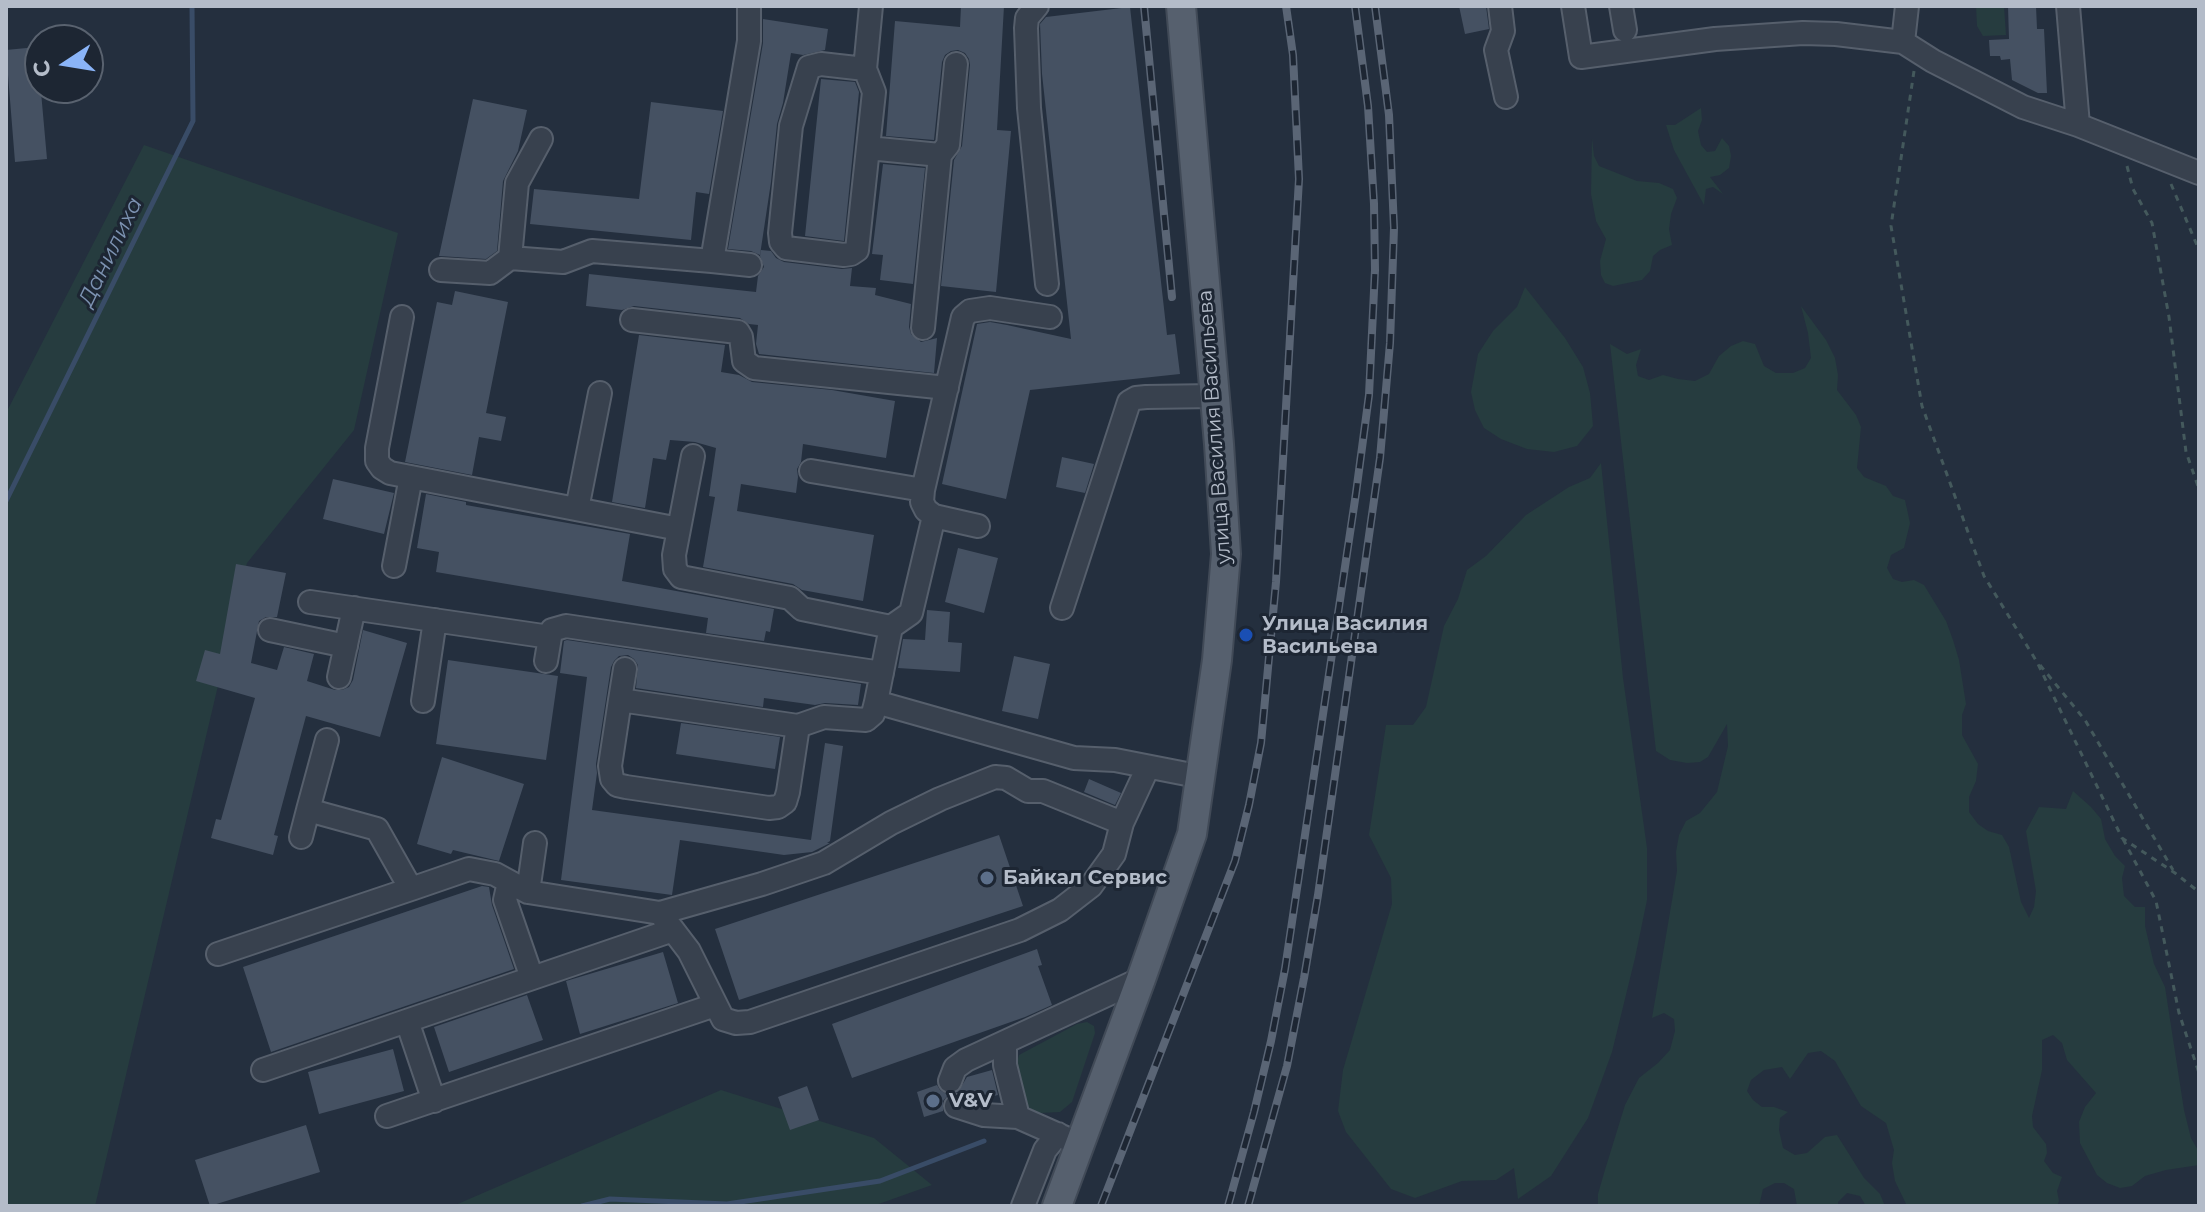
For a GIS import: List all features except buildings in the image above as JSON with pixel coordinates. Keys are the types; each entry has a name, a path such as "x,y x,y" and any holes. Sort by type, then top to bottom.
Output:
{"main road":[{"name":"улица Василия Васильева","path":"1057,1206 1068,1139 1141,979 1192,834 1217,660 1226,554 1181,6"}],"street":[{"path":"712,261 749,41 749,6"},
{"path":"865,69 814,65 806,73 791,126 780,233 781,242 786,248 844,255 857,250 874,92 865,69 871,6"},
{"path":"1037,6 1027,18 1026,28 1029,108 1047,284"},
{"path":"1500,6 1503,31 1496,50 1506,97"},
{"path":"1573,6 1581,57 1715,39 1803,33 1836,34 1909,46 2023,107 2078,125 2199,173"},
{"path":"1621,6 1625,30"},
{"path":"1907,6 1909,46"},
{"path":"2068,6 2078,125"},
{"path":"923,328 940,155 948,145 956,64"},
{"path":"510,258 517,183 541,139"},
{"path":"868,148 940,155"},
{"path":"441,270 490,273 510,258 563,262 592,251 750,265"},
{"path":"978,526 934,516 922,502 963,317 970,311 990,308 1050,317"},
{"path":"402,317 377,448 377,461 382,468 390,473 679,529"},
{"path":"632,320 738,332 744,361 754,368 947,388"},
{"path":"577,509 600,393"},
{"path":"1062,608 1129,402 1146,397 1215,396"},
{"path":"693,456 674,555 675,569 681,577 790,598 802,609 891,627"},
{"path":"811,471 923,490"},
{"path":"394,566 411,477"},
{"path":"620,700 798,726 824,717 866,720 873,714 891,627 911,613 934,516"},
{"path":"310,602 550,637"},
{"path":"339,677 354,608"},
{"path":"423,701 435,620"},
{"path":"546,661 552,630 566,626 882,673"},
{"path":"270,630 346,646"},
{"path":"625,669 610,766 612,779 617,785 778,807 785,802 788,792 798,726"},
{"path":"876,702 1074,758 1115,760 1202,777"},
{"path":"301,837 327,740"},
{"path":"218,954 469,869 495,874 519,887 667,922 689,951 723,1019 736,1023 750,1022 1020,930 1060,910 1091,886 1114,854 1122,823 1148,767"},
{"path":"263,1070 532,978 762,884 824,863 891,823 995,777 1006,778 1028,791 1043,791 1122,823"},
{"path":"308,810 377,829 411,889"},
{"path":"532,978 505,900 519,887 535,843"},
{"path":"950,1081 955,1068 966,1060 1141,979"},
{"path":"387,1116 715,1005"},
{"path":"407,1021 434,1101"},
{"path":"1005,1042 1005,1065 1018,1117"},
{"path":"956,1106 984,1115 1018,1117 1068,1139"},
{"path":"1023,1206 1045,1150 1068,1139"}],"path":[{"path":"1909,46 1891,226 1922,406 1984,576 2037,662 2156,901 2179,1013 2199,1073"},
{"path":"2138,150 2127,165 2133,189 2152,223 2169,317 2186,452 2199,489"},
{"path":"2171,183 2199,250"},
{"path":"2037,662 2085,720 2175,873"},
{"path":"2122,838 2199,892"}],"green space":[{"path":"1976,6 2004,6 2006,35 1983,36 1977,26"},
{"path":"1701,108 1702,120 1698,131 1701,145 1707,152 1715,151 1722,138 1729,146 1731,156 1729,168 1720,175 1710,177 1723,194 1713,187 1706,189 1704,205 1674,150 1666,125 1675,125"},
{"path":"1592,138 1594,156 1599,166 1637,181 1659,183 1673,189 1677,198 1669,229 1672,245 1653,256 1650,271 1642,280 1613,286 1605,283 1601,275 1600,261 1606,239 1596,221 1591,194"},
{"path":"144,145 398,233 354,430 247,563 95,1206 6,1206 6,413"},
{"path":"1525,287 1565,338 1583,367 1590,393 1593,426 1577,446 1554,452 1527,449 1501,439 1484,428 1471,392 1478,354 1493,331 1517,307"},
{"path":"1801,306 1835,358 1837,390 1861,427 1857,468 1864,477 1886,486 1893,496 1905,500 1910,523 1904,548 1891,555 1887,568 1893,579 1902,582 1914,580 1924,585 1946,621 1953,640 1966,704 1962,715 1962,735 1978,764 1976,781 1969,797 1969,812 1988,831 2002,835 2009,847 2021,902 2029,918 2036,891 2026,831 2039,807 2066,809 2073,791 2101,819 2105,839 2125,866 2122,878 2124,896 2135,907 2145,907 2145,926 2154,964 2165,987 2184,1110 2191,1138 2199,1152 2199,1165 2145,1176 2132,1186 2120,1188 2097,1175 2080,1143 2079,1122 2085,1107 2096,1093 2067,1060 2062,1043 2053,1035 2042,1040 2042,1070 2032,1116 2033,1127 2046,1144 2044,1161 2053,1173 2062,1177 2057,1191 2057,1206 1907,1206 1895,1181 1892,1163 1894,1150 1886,1123 1861,1106 1835,1061 1821,1051 1808,1053 1790,1079 1782,1067 1764,1070 1751,1080 1747,1091 1762,1107 1788,1112 1780,1118 1779,1130 1783,1148 1795,1155 1807,1153 1825,1137 1837,1135 1864,1178 1880,1194 1885,1206 1866,1206 1860,1196 1847,1193 1838,1206 1797,1206 1794,1189 1784,1183 1775,1183 1763,1189 1759,1206 1598,1206 1598,1194 1625,1105 1639,1078 1670,1050 1675,1031 1674,1019 1664,1013 1652,1018 1677,871 1679,835 1686,821 1700,813 1717,792 1728,746 1727,724 1708,757 1700,762 1670,760 1656,751 1610,344 1627,354 1641,349 1636,365 1638,376 1649,380 1663,375 1695,381 1709,374 1719,356 1731,346 1743,341 1755,344 1764,366 1776,373 1793,373 1805,368 1811,358"},
{"path":"1601,463 1623,678 1647,848 1647,900 1612,1052 1588,1118 1551,1176 1518,1199 1514,1168 1496,1180 1462,1181 1415,1198 1391,1189 1346,1132 1338,1111 1343,1070 1392,904 1391,878 1369,835 1386,725 1413,725 1426,707 1444,626 1458,599 1467,570 1486,556 1526,515 1569,487 1590,478"},
{"path":"1087,1022 1094,1026 1095,1033 1072,1102 1060,1112 1039,1113 1031,1109 1024,1102 1017,1062 1019,1055 1077,1024"},
{"path":"721,1090 874,1138 932,1185 873,1206 453,1206"}],"waterway":[{"name":"Данилиха","path":"6,501 193,121 192,6"},
{"path":"582,1206 610,1199 727,1204 880,1181 984,1141"}],"railway":[{"path":"1144,6 1172,297"},
{"path":"1101,1206 1235,861 1261,743 1276,582 1299,179 1293,55 1286,6"},
{"path":"1228,1206 1254,1112 1285,969 1369,395 1375,270 1374,204 1368,106 1355,6"},
{"path":"1248,1206 1287,1066 1304,978 1380,458 1390,343 1394,228 1389,115 1375,6"}],"place":[{"name":"Улица Василия Васильева","path":"1246,635"},
{"name":"Байкал Сервис","path":"987,878"},
{"name":"V&V","path":"933,1101"}]}
